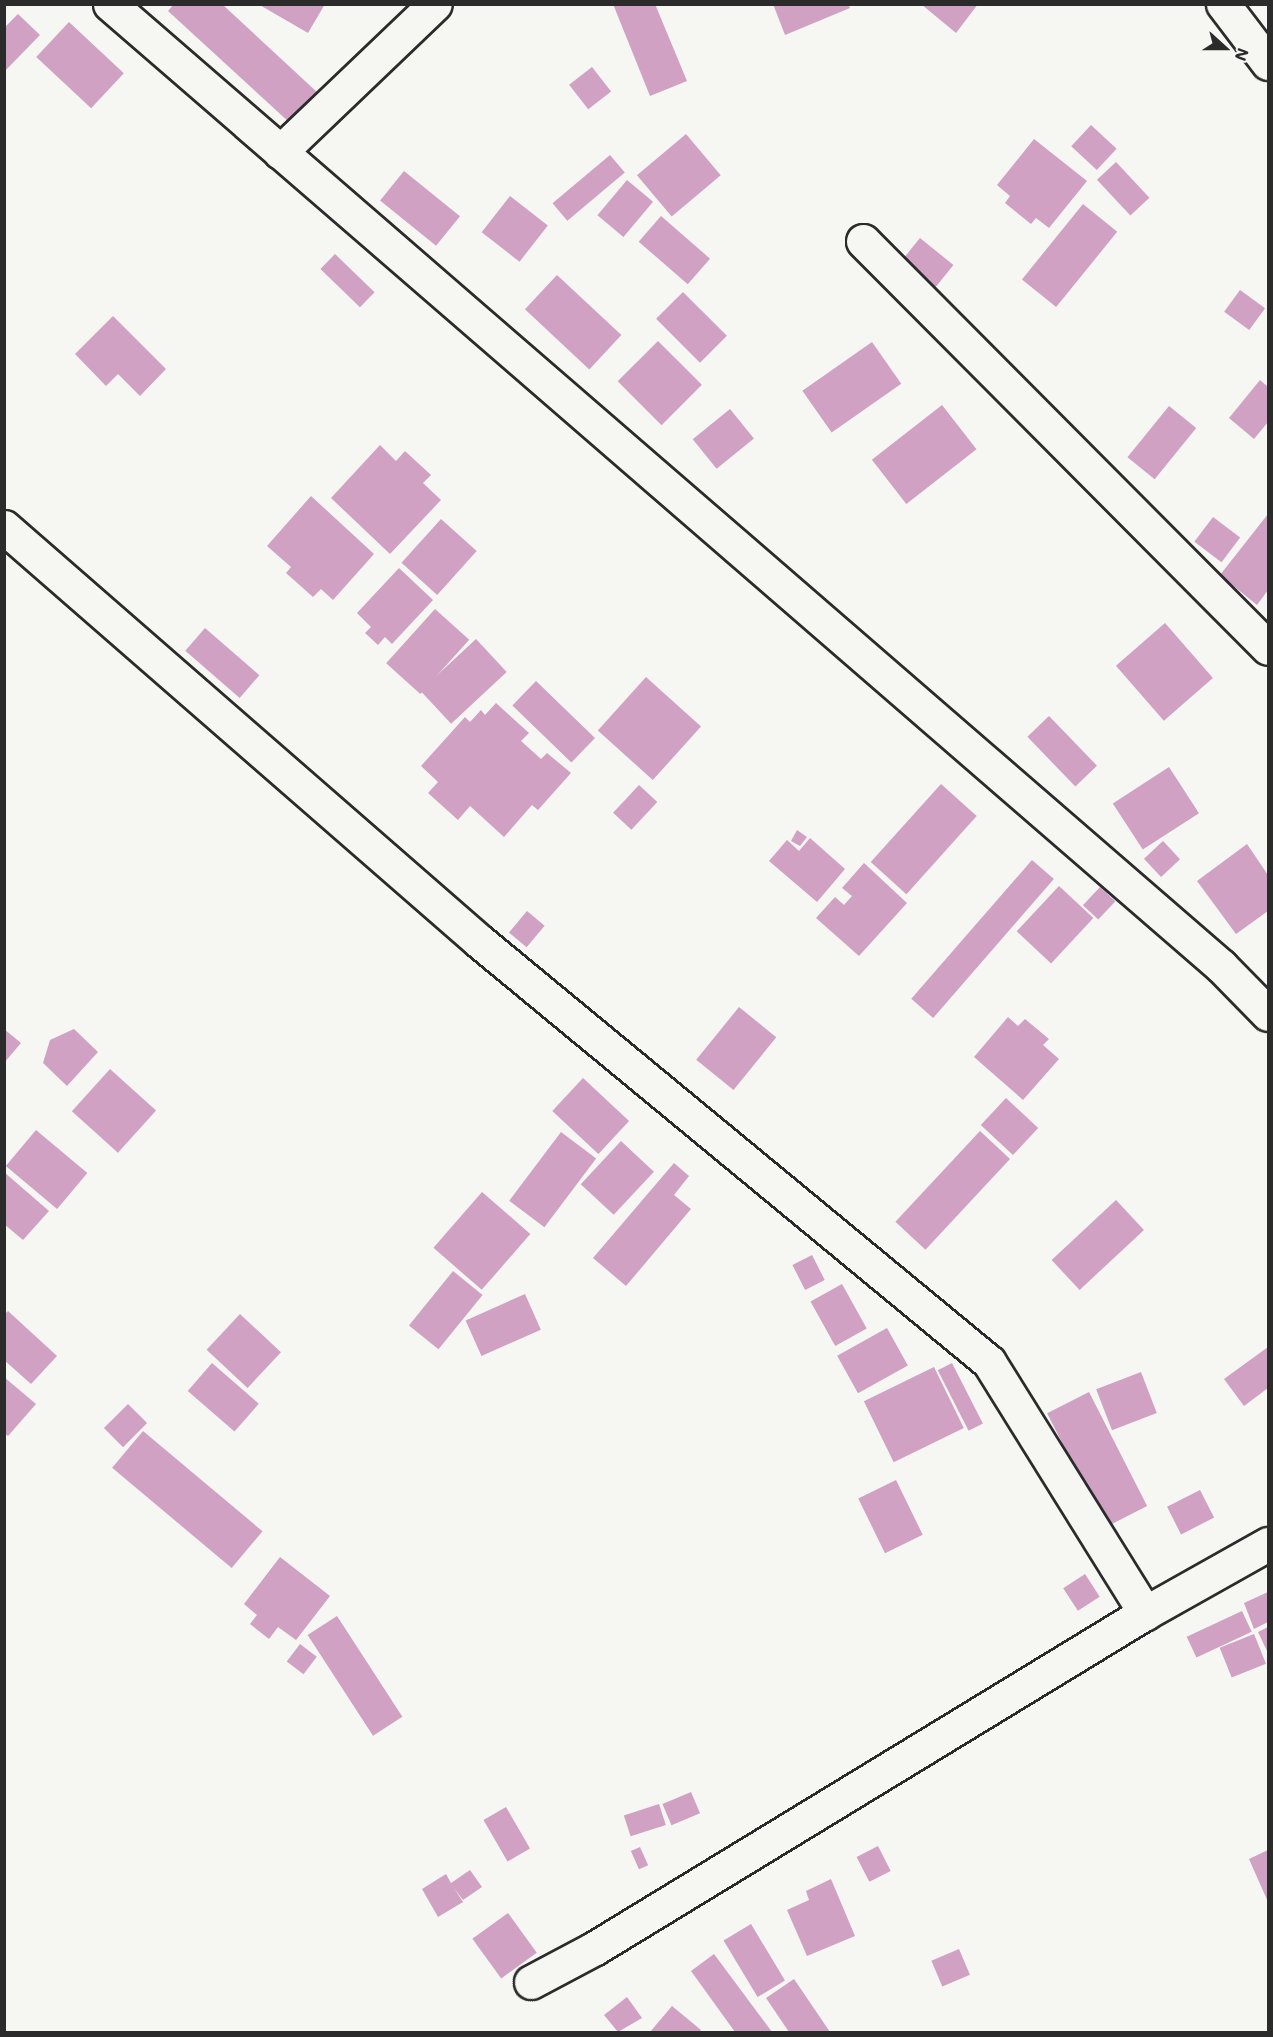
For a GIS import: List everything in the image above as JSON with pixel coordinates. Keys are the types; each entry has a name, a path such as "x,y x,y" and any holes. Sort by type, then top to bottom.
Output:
{"street":[{"path":"110,4 1221,966 1269,1014"},
{"path":"280,152 435,4"},
{"path":"1222,4 1269,63"},
{"path":"863,241 1269,648"},
{"path":"4,527 479,941 989,1362 1145,1614"},
{"path":"531,1982 595,1948 1145,1614 1269,1544"}],"building":[{"path":"174,4 222,4 318,93 290,123 168,11"},
{"path":"258,4 325,4 308,33"},
{"path":"613,4 655,4 687,81 650,96"},
{"path":"773,4 848,4 850,8 785,35"},
{"path":"921,4 978,4 956,33"},
{"path":"18,14 40,35 4,72 4,28"},
{"path":"69,22 124,73 91,108 36,57"},
{"path":"592,67 611,91 588,109 569,85"},
{"path":"1091,125 1117,149 1097,170 1071,146"},
{"path":"686,134 721,175 672,217 637,175"},
{"path":"1034,139 1087,181 1049,228 1036,218 1031,224 1005,203 1010,196 997,185"},
{"path":"610,155 625,173 567,221 553,203"},
{"path":"1116,162 1149,198 1130,216 1097,180"},
{"path":"404,171 460,216 436,246 380,201"},
{"path":"627,180 653,202 623,237 597,215"},
{"path":"510,196 548,226 520,262 482,232"},
{"path":"1083,204 1117,232 1056,307 1022,279"},
{"path":"661,216 710,259 688,284 639,242"},
{"path":"920,238 953,265 934,289 900,262"},
{"path":"335,254 375,292 360,307 320,269"},
{"path":"557,275 621,335 589,369 525,309"},
{"path":"1240,290 1265,308 1249,330 1224,312"},
{"path":"683,292 727,336 700,363 656,319"},
{"path":"113,316 166,369 140,396 118,374 106,386 75,354"},
{"path":"658,341 702,385 662,425 618,381"},
{"path":"872,342 901,384 832,433 802,391"},
{"path":"1260,380 1268,387 1268,422 1254,439 1229,418"},
{"path":"942,405 976,449 906,504 872,460"},
{"path":"1169,406 1196,428 1155,479 1127,457"},
{"path":"730,409 754,439 717,469 693,439"},
{"path":"380,445 396,461 405,451 431,475 423,483 441,500 390,554 331,498"},
{"path":"311,496 374,554 333,600 321,589 313,597 286,573 291,567 267,546"},
{"path":"1268,514 1268,590 1257,605 1220,575"},
{"path":"1213,517 1240,537 1221,562 1194,542"},
{"path":"441,519 477,551 437,595 402,563"},
{"path":"399,568 433,600 392,644 385,637 378,645 365,633 371,627 357,613"},
{"path":"435,609 469,640 420,694 386,663"},
{"path":"1165,623 1213,678 1164,721 1116,666"},
{"path":"205,628 259,675 240,698 185,651"},
{"path":"476,639 507,672 451,724 420,691"},
{"path":"646,677 701,727 653,780 598,731"},
{"path":"536,681 595,738 571,762 512,705"},
{"path":"496,703 529,733 521,741 541,759 547,753 571,773 538,810 532,805 504,837 470,806 458,820 428,793 438,782 421,766 465,717 470,722 481,710 485,715"},
{"path":"1049,716 1097,766 1075,786 1027,737"},
{"path":"1169,767 1199,813 1143,850 1113,803"},
{"path":"941,784 977,816 906,894 871,862"},
{"path":"639,785 657,802 631,830 613,813"},
{"path":"797,830 807,837 800,846 791,841"},
{"path":"810,838 845,869 817,902 769,861 787,840 799,851"},
{"path":"1163,841 1180,859 1161,877 1144,859"},
{"path":"1247,844 1268,875 1268,911 1236,934 1197,881"},
{"path":"1032,860 1054,879 933,1018 911,999"},
{"path":"864,863 907,903 859,956 816,918 835,897 844,905 852,896 842,888"},
{"path":"1059,886 1093,918 1051,963 1017,931"},
{"path":"1100,887 1115,901 1098,920 1083,905"},
{"path":"527,911 545,926 527,947 509,932"},
{"path":"739,1007 776,1037 734,1090 696,1060"},
{"path":"1008,1017 1018,1026 1025,1019 1049,1039 1043,1045 1059,1059 1023,1100 974,1057"},
{"path":"4,1029 21,1043 4,1063"},
{"path":"74,1029 98,1052 67,1086 43,1063 50,1040"},
{"path":"110,1069 156,1110 118,1153 72,1111"},
{"path":"583,1078 629,1121 598,1154 552,1111"},
{"path":"1006,1098 1038,1128 1013,1155 981,1125"},
{"path":"36,1130 87,1173 57,1209 6,1166"},
{"path":"980,1131 1010,1159 925,1250 895,1222"},
{"path":"561,1132 596,1158 544,1227 509,1201"},
{"path":"621,1141 654,1172 614,1215 581,1184"},
{"path":"674,1163 689,1176 674,1195 691,1209 626,1286 593,1258"},
{"path":"4,1172 49,1211 23,1240 4,1224"},
{"path":"482,1192 530,1234 482,1290 433,1248"},
{"path":"1116,1200 1144,1230 1080,1290 1052,1260"},
{"path":"812,1255 825,1280 805,1290 792,1265"},
{"path":"453,1271 483,1295 438,1349 409,1325"},
{"path":"842,1284 867,1329 835,1346 811,1301"},
{"path":"525,1294 541,1330 481,1356 466,1320"},
{"path":"8,1311 57,1356 31,1384 4,1360 4,1315"},
{"path":"240,1314 281,1352 248,1388 207,1350"},
{"path":"887,1328 908,1366 858,1393 837,1356"},
{"path":"1268,1347 1268,1388 1244,1406 1224,1379"},
{"path":"212,1363 259,1404 235,1432 188,1391"},
{"path":"952,1363 983,1424 969,1431 938,1370"},
{"path":"934,1367 964,1428 894,1462 864,1401"},
{"path":"1141,1372 1157,1413 1112,1430 1096,1389"},
{"path":"4,1377 36,1404 8,1436 4,1433"},
{"path":"1089,1392 1147,1506 1105,1527 1047,1413"},
{"path":"128,1404 147,1423 123,1447 104,1428"},
{"path":"143,1431 263,1531 232,1568 112,1468"},
{"path":"896,1480 923,1535 885,1553 858,1498"},
{"path":"1200,1490 1214,1518 1181,1534 1167,1507"},
{"path":"280,1557 330,1596 296,1640 278,1627 269,1639 250,1624 257,1615 244,1604"},
{"path":"1085,1574 1100,1597 1078,1611 1063,1588"},
{"path":"1268,1592 1268,1622 1254,1629 1244,1603"},
{"path":"1242,1611 1252,1632 1196,1658 1187,1637"},
{"path":"337,1616 402,1717 373,1736 308,1635"},
{"path":"1268,1627 1268,1653 1258,1632"},
{"path":"1254,1634 1266,1664 1232,1678 1220,1648"},
{"path":"300,1644 317,1657 304,1674 287,1662"},
{"path":"691,1792 700,1813 671,1825 662,1804"},
{"path":"659,1804 666,1825 631,1836 624,1815"},
{"path":"506,1807 530,1849 507,1862 483,1820"},
{"path":"878,1846 891,1871 869,1882 857,1857"},
{"path":"640,1847 648,1865 639,1869 631,1851"},
{"path":"1268,1850 1268,1902 1249,1859"},
{"path":"470,1870 482,1887 463,1900 454,1888 463,1902 438,1917 422,1889 446,1874 451,1883"},
{"path":"831,1879 855,1936 807,1956 787,1910 809,1900 806,1891"},
{"path":"508,1913 537,1953 501,1979 472,1939"},
{"path":"751,1924 785,1981 758,1997 724,1940"},
{"path":"959,1949 970,1975 942,1986 931,1961"},
{"path":"714,1954 772,2032 735,2032 691,1971"},
{"path":"794,1979 830,2032 789,2032 766,1998"},
{"path":"627,1997 642,2018 618,2032 604,2015"},
{"path":"672,2006 701,2030 699,2032 650,2032"}]}
